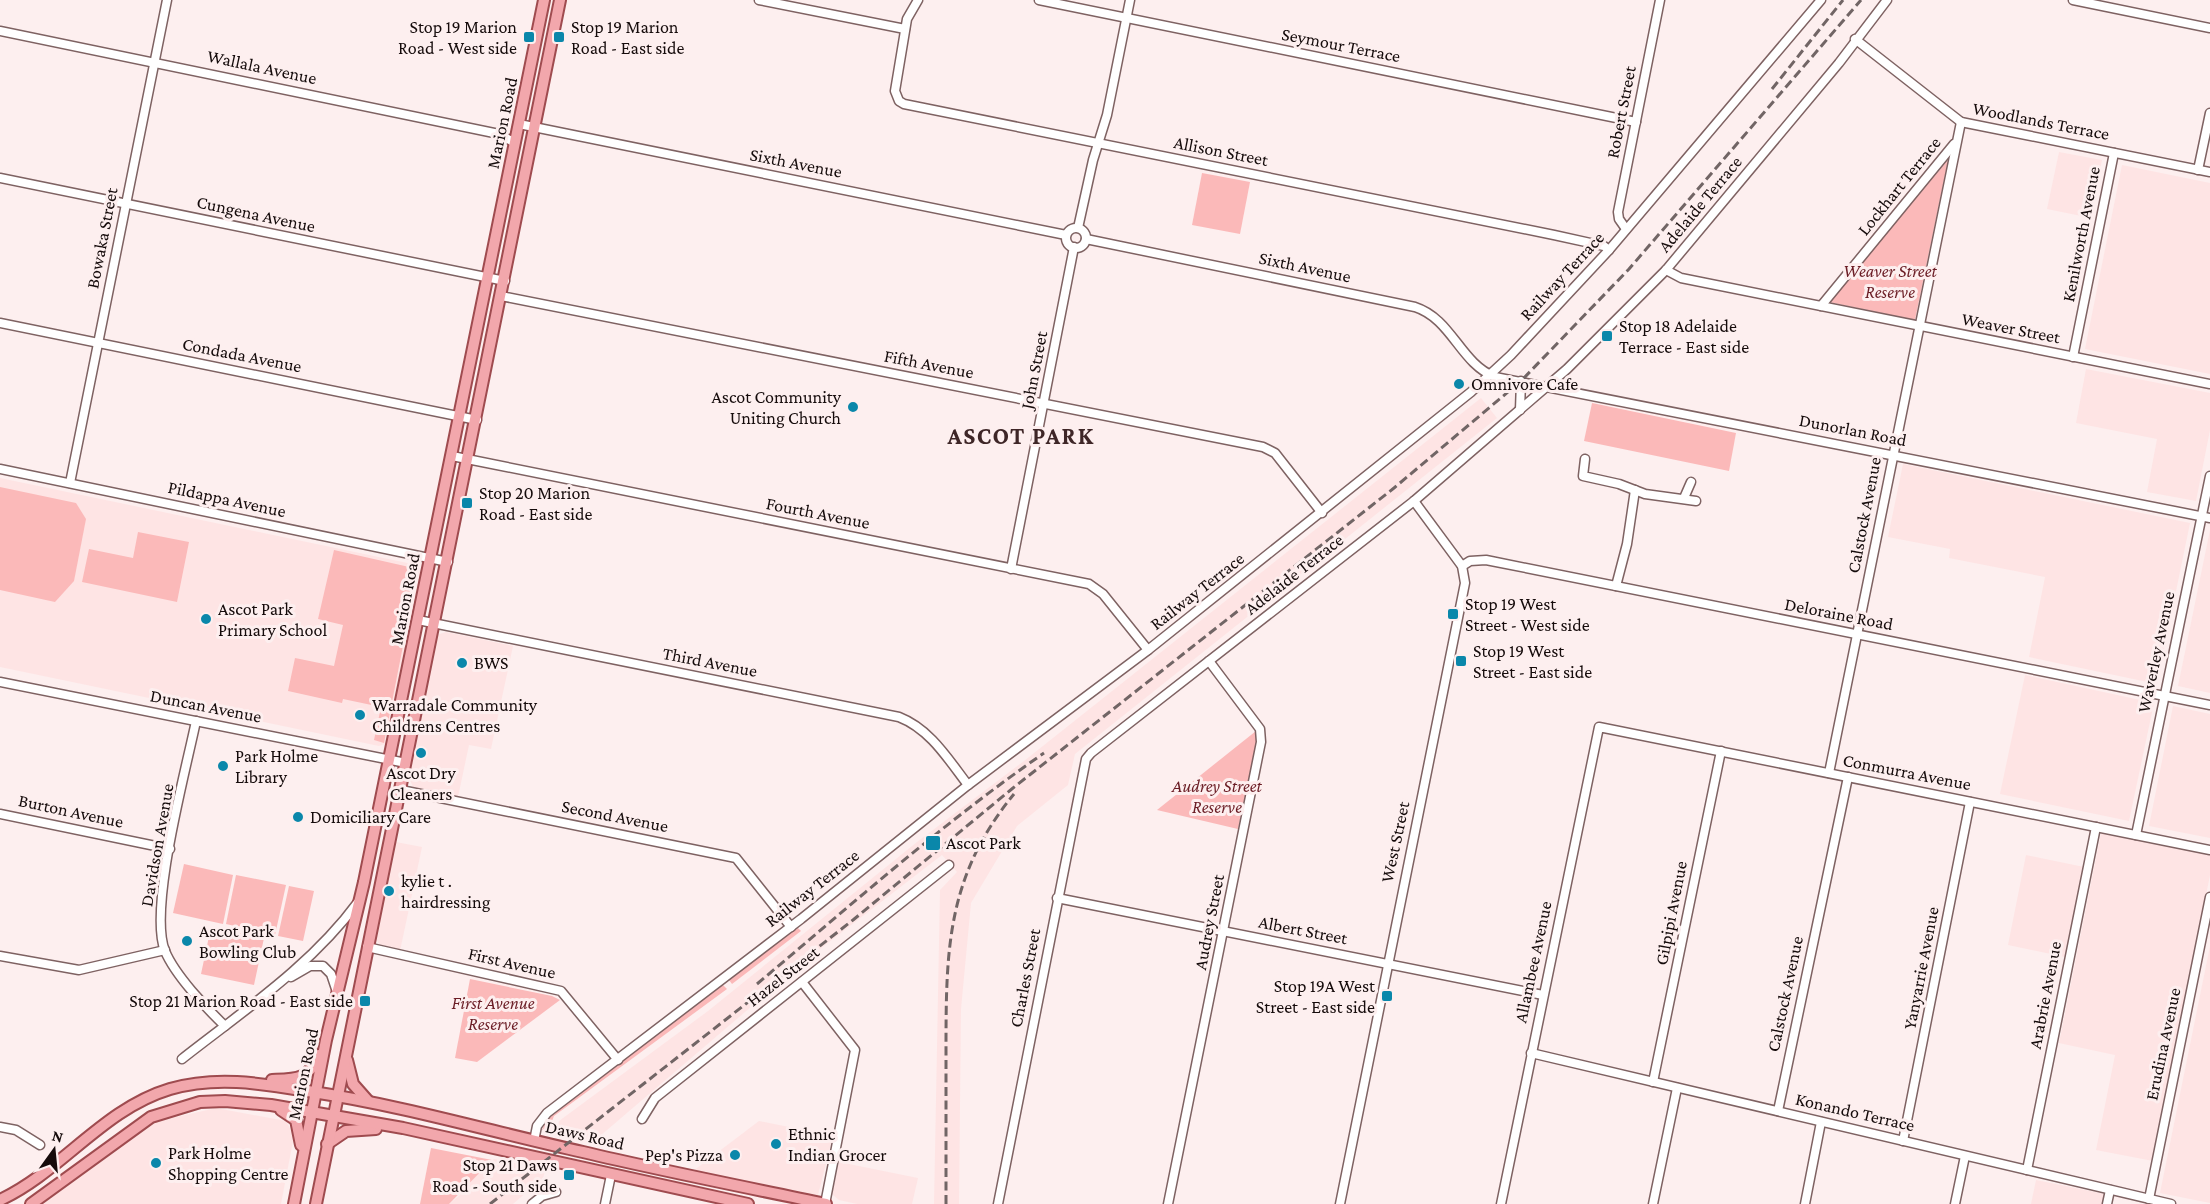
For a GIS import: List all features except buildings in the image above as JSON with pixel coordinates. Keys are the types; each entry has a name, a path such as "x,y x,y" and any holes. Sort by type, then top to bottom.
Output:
{"main road":[{"name":"Marion Road","path":"294,1204 326,1040 361,898 544,0"},
{"name":"Marion Road","path":"316,1204 477,420 560,0"},
{"path":"0,1200 27,1184 116,1115 140,1100 199,1083 291,1080 306,1075 313,1069 326,1040"},
{"path":"346,1054 353,1084 369,1101"},
{"name":"Daws Road","path":"247,1081 369,1101 534,1141 825,1204"},
{"name":"Daws Road","path":"32,1204 151,1117 200,1102 244,1102 403,1128 749,1204"},
{"path":"271,1106 289,1113 296,1120 301,1139 301,1164"},
{"path":"327,1144 346,1131 403,1128"}],"street":[{"name":"Bowaka Street","path":"70,483 167,0"},
{"path":"759,0 905,29 909,14 918,0"},
{"name":"Seymour Terrace","path":"1039,0 1636,122"},
{"path":"1078,228 1130,0"},
{"name":"Robert Street","path":"1626,229 1618,219 1618,212 1660,0"},
{"name":"Railway Terrace","path":"534,1141 537,1126 547,1113 791,927 968,785 1148,651 1322,513 1490,375 1610,250 1821,0"},
{"name":"Adelaide Terrace","path":"1086,759 1414,501 1548,385 1666,270 1839,63 1855,39 1887,0"},
{"path":"2073,0 2210,28"},
{"name":"Allison Street","path":"905,29 895,90 899,101 904,104 1554,235 1610,250"},
{"name":"Wallala Avenue","path":"0,31 499,134 514,143"},
{"name":"Woodlands Terrace","path":"1855,39 1960,122 2210,172"},
{"path":"2198,170 2210,113"},
{"name":"Calstock Avenue","path":"1829,773 1960,122"},
{"name":"Sixth Avenue","path":"519,124 1066,235"},
{"name":"Lockhart Terrace","path":"1821,306 1957,141"},
{"name":"Kenilworth Avenue","path":"2073,357 2114,153"},
{"name":"Cungena Avenue","path":"0,178 504,281"},
{"path":"1078,228 1085,232 1086,239 1082,246 1074,248 1068,243 1066,235 1070,230 1078,228"},
{"name":"Sixth Avenue","path":"1086,239 1415,307 1438,318 1474,363 1490,375"},
{"name":"John Street","path":"1011,569 1074,248"},
{"name":"Weaver Street","path":"1666,270 1681,278 2210,384"},
{"name":"Fifth Avenue","path":"501,296 1263,447 1275,453 1322,513"},
{"name":"Condada Avenue","path":"0,323 477,420"},
{"name":"Dunorlan Road","path":"1490,375 2206,518"},
{"path":"1520,411 1521,381"},
{"name":"Fourth Avenue","path":"452,456 1089,584 1103,594 1148,651"},
{"path":"1585,459 1583,476 1665,498 1684,498 1696,501"},
{"name":"Pildappa Avenue","path":"0,469 448,562"},
{"name":"Waverley Avenue","path":"2136,835 2164,696 2206,518 2210,476"},
{"path":"1684,498 1691,482"},
{"path":"1616,586 1628,544 1635,490"},
{"path":"1414,501 1462,566"},
{"name":"Deloraine Road","path":"1462,566 1470,561 1486,560 2210,705"},
{"name":"West Street","path":"1340,1204 1463,594 1465,574 1462,566"},
{"name":"Third Avenue","path":"418,620 899,717 914,723 927,733 968,785"},
{"name":"Audrey Street","path":"1168,1204 1261,742 1260,729 1209,662"},
{"name":"Duncan Avenue","path":"0,682 406,763"},
{"name":"Davidson Avenue","path":"196,721 160,904 165,950 200,1001 225,1026"},
{"name":"Conmurra Avenue","path":"1599,727 2210,850"},
{"name":"Allambee Avenue","path":"1501,1204 1599,727"},
{"name":"Gilpipi Avenue","path":"1653,1082 1721,751"},
{"name":"Charles Street","path":"998,1204 1086,759"},
{"name":"Calstock Avenue","path":"1778,1111 1848,777"},
{"name":"Second Avenue","path":"401,790 736,858 791,927"},
{"name":"Yanyarrie Avenue","path":"1903,1141 1970,802"},
{"name":"Burton Avenue","path":"0,814 170,849"},
{"name":"Arabrie Avenue","path":"2027,1170 2096,827"},
{"name":"Hazel Street","path":"642,1119 655,1098 949,865"},
{"name":"Erudina Avenue","path":"2149,1199 2210,897"},
{"path":"182,1059 278,984 333,933 361,898"},
{"name":"Albert Street","path":"1057,898 1543,995"},
{"name":"First Avenue","path":"367,947 561,991 618,1060"},
{"path":"0,956 79,970 165,950"},
{"path":"278,984 310,966 323,966 331,974 337,993"},
{"path":"802,982 855,1050 825,1204"},
{"name":"Konando Terrace","path":"1531,1053 2171,1204"},
{"path":"1653,1204 1677,1088"},
{"path":"1805,1204 1821,1122"},
{"path":"0,1127 16,1131 40,1145"},
{"path":"1955,1204 1965,1155"},
{"path":"605,1204 611,1175"},
{"path":"749,1204 753,1189"},
{"path":"2107,1204 2110,1190"},
{"path":"532,1204 542,1196 556,1192"}],"shaded area":[{"path":"2059,152 2102,160 2091,218 2047,209"},
{"path":"2122,165 2210,183 2210,374 2085,349"},
{"path":"2086,369 2210,393 2210,430 2196,501 2147,492 2157,439 2076,423"},
{"path":"1481,398 1497,418 1075,754 1068,785 1017,826 971,903 961,1009 959,1204 934,1204 940,890 957,872 942,855 807,959 593,1142 556,1135 559,1121 708,1011 917,842 1024,761"},
{"path":"1903,464 2190,523 2157,684 2029,657 2045,577 1949,558 1950,549 1888,537"},
{"name":"Ascot Park Primary School","path":"0,478 417,565 422,571 385,744 379,746 0,667"},
{"path":"2210,530 2210,693 2178,686"},
{"path":"446,632 513,646 491,749 469,745 458,797 413,787 408,776 437,635"},
{"path":"2025,675 2154,703 2129,821 2000,794"},
{"path":"2173,706 2210,714 2210,838 2149,826"},
{"path":"2101,833 2210,855 2210,875 2153,1161 2096,1150 2115,1055 2059,1043"},
{"path":"396,842 422,847 400,951 380,946 376,939"},
{"path":"2026,855 2084,867 2065,957 2008,945"},
{"path":"2210,946 2210,1203 2160,1193"},
{"path":"216,1108 286,1121 294,1136 281,1204 38,1204 150,1123"},
{"path":"759,1121 833,1136 818,1195 813,1196 693,1171"},
{"path":"494,1159 546,1169 543,1178 513,1204 449,1204 460,1195 483,1167"},
{"path":"839,1162 918,1178 912,1204 857,1204 839,1200 832,1194"},
{"path":"2036,1180 2105,1194 2103,1204 2031,1204"}],"green space":[{"name":"Weaver Street Reserve","path":"1948,160 1915,320 1829,302"},
{"path":"1202,173 1250,182 1240,234 1192,225"},
{"path":"1592,403 1736,433 1729,471 1584,441"},
{"path":"0,487 76,503 86,519 74,581 55,602 0,590"},
{"path":"138,532 189,542 177,602 82,582 89,549 133,558"},
{"path":"334,550 418,569 384,743 374,740 381,707 343,699 342,703 288,691 295,658 334,666 343,625 318,619"},
{"name":"Audrey Street Reserve","path":"1256,731 1257,740 1238,829 1157,810"},
{"path":"184,864 233,875 223,924 173,913"},
{"path":"236,875 286,885 275,935 226,924"},
{"path":"289,886 314,891 303,941 278,936"},
{"path":"211,927 264,938 254,985 201,974"},
{"path":"797,927 801,931 732,984 729,980"},
{"name":"First Avenue Reserve","path":"470,979 552,996 560,1000 477,1062 455,1058"},
{"path":"723,985 727,989 554,1116 548,1131 542,1130 547,1119 554,1113"},
{"path":"431,1148 492,1160 449,1204 420,1204"}],"railway":[{"path":"1772,89 1843,0"},
{"path":"490,1204 853,920 1013,788 1394,488 1521,381 1629,269 1861,0"},
{"path":"757,984 934,836 1044,753"},
{"path":"946,1204 946,1016 954,916 975,855 992,825 1014,794"}],"place":[{"name":"Stop 19 Marion Road - West side","path":"529,37"},
{"name":"Stop 19 Marion Road - East side","path":"559,37"},
{"name":"Stop 18 Adelaide Terrace - East side","path":"1607,336"},
{"name":"Omnivore Cafe","path":"1459,384"},
{"name":"Ascot Community Uniting Church","path":"853,407"},
{"name":"Stop 20 Marion Road - East side","path":"467,503"},
{"name":"Stop 19 West Street - West side","path":"1453,614"},
{"name":"Ascot Park Primary School","path":"206,619"},
{"name":"Stop 19 West Street - East side","path":"1461,661"},
{"name":"BWS","path":"462,663"},
{"name":"Warradale Community Childrens Centres","path":"360,715"},
{"name":"Ascot Dry Cleaners","path":"421,753"},
{"name":"Park Holme Library","path":"223,766"},
{"name":"Domiciliary Care","path":"298,817"},
{"name":"Ascot Park","path":"933,843"},
{"name":"kylie t . hairdressing","path":"389,891"},
{"name":"Ascot Park Bowling Club","path":"187,941"},
{"name":"Stop 19A West Street - East side","path":"1387,996"},
{"name":"Stop 21 Marion Road - East side","path":"365,1001"},
{"name":"Ethnic Indian Grocer","path":"776,1144"},
{"name":"Pep's Pizza","path":"735,1155"},
{"name":"Park Holme Shopping Centre","path":"156,1163"},
{"name":"Stop 21 Daws Road - South side","path":"569,1175"}],"district":[{"name":"ASCOT PARK","path":"1021,435"}]}
